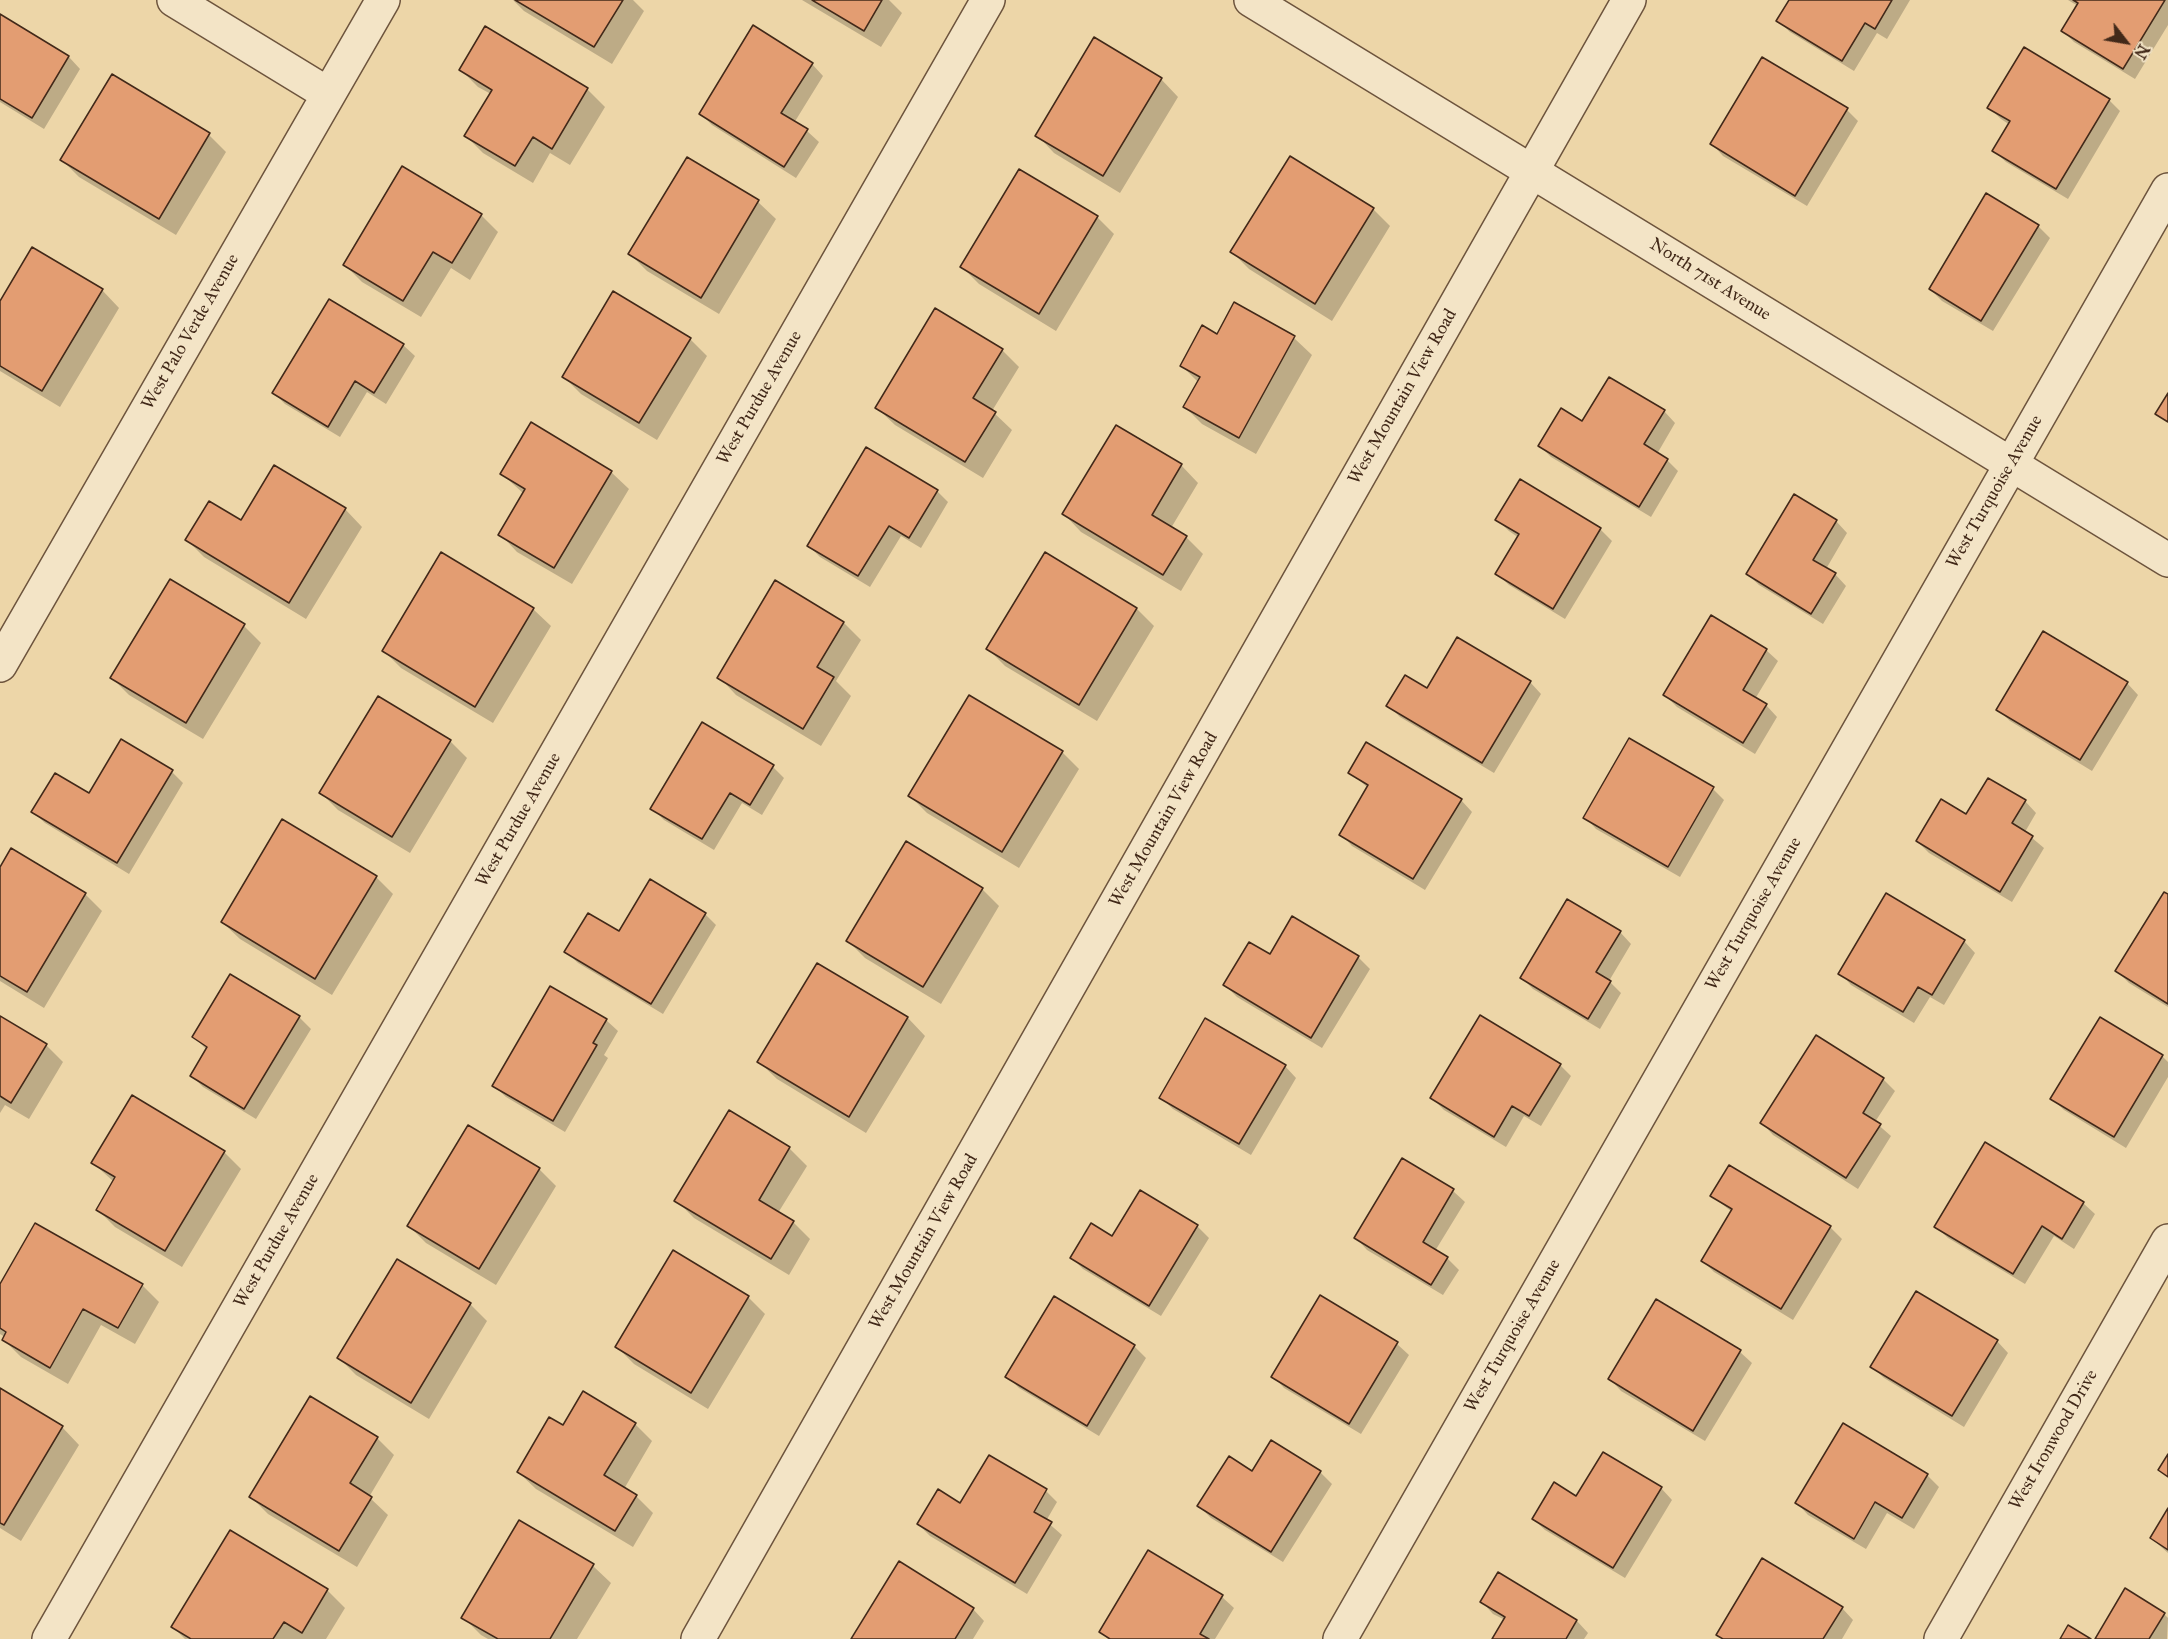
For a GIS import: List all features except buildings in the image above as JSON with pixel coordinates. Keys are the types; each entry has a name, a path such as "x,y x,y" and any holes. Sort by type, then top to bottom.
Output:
{"street":[{"path":"174,0 328,94"},
{"name":"West Palo Verde Avenue","path":"0,665 383,0"},
{"name":"West Purdue Avenue","path":"49,1639 988,0"},
{"name":"North 71st Avenue","path":"1251,0 2168,560"},
{"name":"West Mountain View Road","path":"698,1639 1629,0"},
{"name":"West Turquoise Avenue","path":"1340,1639 2168,190"},
{"name":"West Ironwood Drive","path":"1941,1639 2168,1241"}]}
